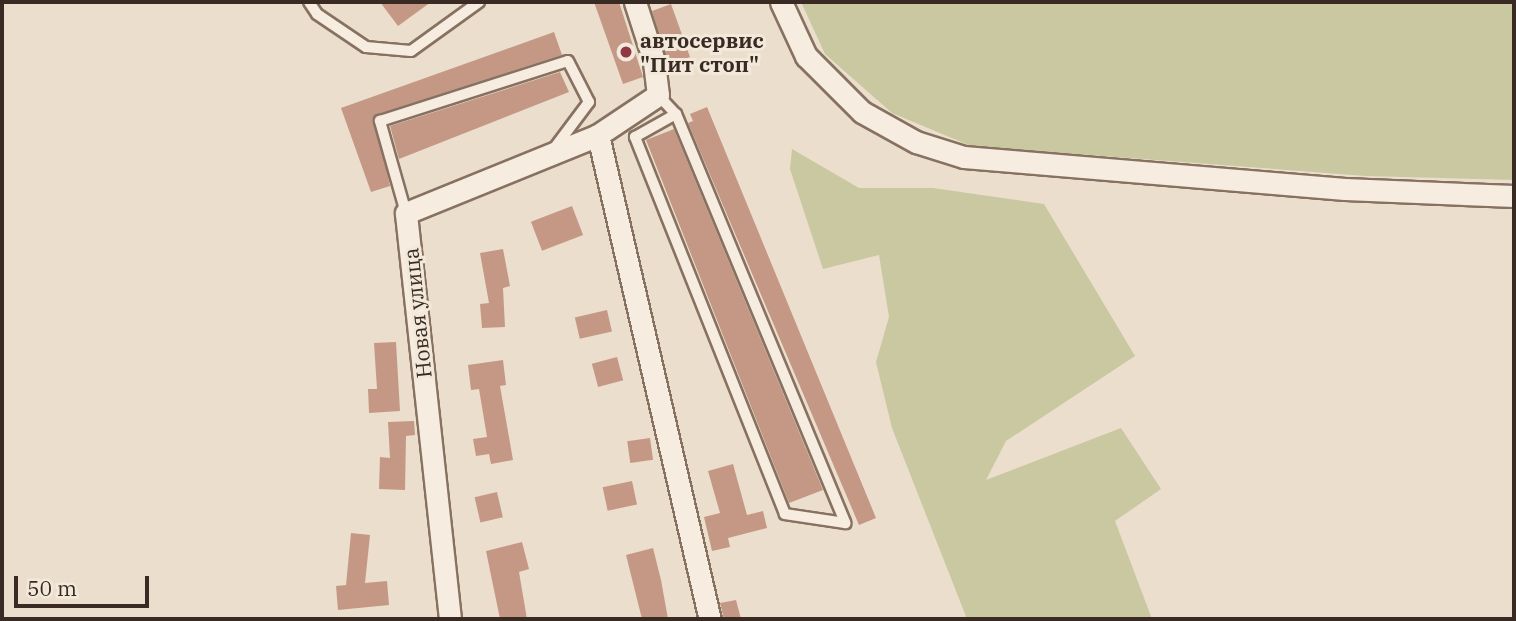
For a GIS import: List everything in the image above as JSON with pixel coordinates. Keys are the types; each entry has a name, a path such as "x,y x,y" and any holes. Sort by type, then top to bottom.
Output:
{"street":[{"path":"407,213 598,135 657,95 654,61 635,2"},
{"path":"782,2 806,56 862,112 916,142 964,157 1345,189 1514,196"},
{"path":"598,135 710,619"},
{"name":"Новая улица","path":"407,213 450,619"}],"lane":[{"path":"309,2 317,14 366,47 411,51 479,2"},
{"path":"407,213 380,121 568,61 589,102 551,153"},
{"path":"657,95 676,114 776,347 845,523 785,514 635,137 676,114"}],"green space":[{"path":"801,2 1514,2 1514,180 1366,176 971,146 892,113 825,54"},
{"path":"792,149 859,188 933,188 1044,204 1135,356 1006,441 986,480 1121,428 1161,489 1115,521 1152,619 967,619 892,428 876,362 889,317 879,255 823,269 790,169"}],"building":[{"path":"380,2 431,2 398,26"},
{"name":"автосервис \"Пит стоп\"","path":"594,2 619,2 643,77 623,84"},
{"path":"671,4 690,57 668,65 652,11"},
{"path":"554,32 562,55 375,115 390,186 371,192 341,108"},
{"path":"560,72 569,92 399,159 390,126"},
{"path":"707,107 876,518 859,525 688,123 693,121 690,114"},
{"path":"674,129 823,490 789,503 646,140"},
{"path":"572,206 583,235 542,251 531,222"},
{"path":"503,249 510,286 503,288 505,327 482,328 480,304 489,303 480,253"},
{"path":"607,310 612,331 580,339 575,317"},
{"path":"396,342 400,411 369,413 368,389 377,389 374,343"},
{"path":"617,357 623,380 598,387 592,364"},
{"path":"503,360 506,385 500,386 513,460 491,464 489,454 476,456 473,439 487,437 479,389 471,390 468,365"},
{"path":"414,421 415,435 406,436 405,490 379,489 380,457 390,458 388,422"},
{"path":"650,438 653,460 630,463 627,441"},
{"path":"733,464 747,515 763,511 767,528 728,538 730,547 712,551 704,517 720,513 708,471"},
{"path":"632,481 637,504 608,511 603,487"},
{"path":"497,492 503,517 480,523 475,497"},
{"path":"351,533 370,535 365,583 387,581 389,605 338,610 336,586 346,585"},
{"path":"522,542 529,569 519,572 527,619 500,619 486,551"},
{"path":"653,548 668,619 642,619 626,555"},
{"path":"736,600 741,619 724,619 720,603"}],"place":[{"name":"автосервис \"Пит стоп\"","path":"626,52"}]}
